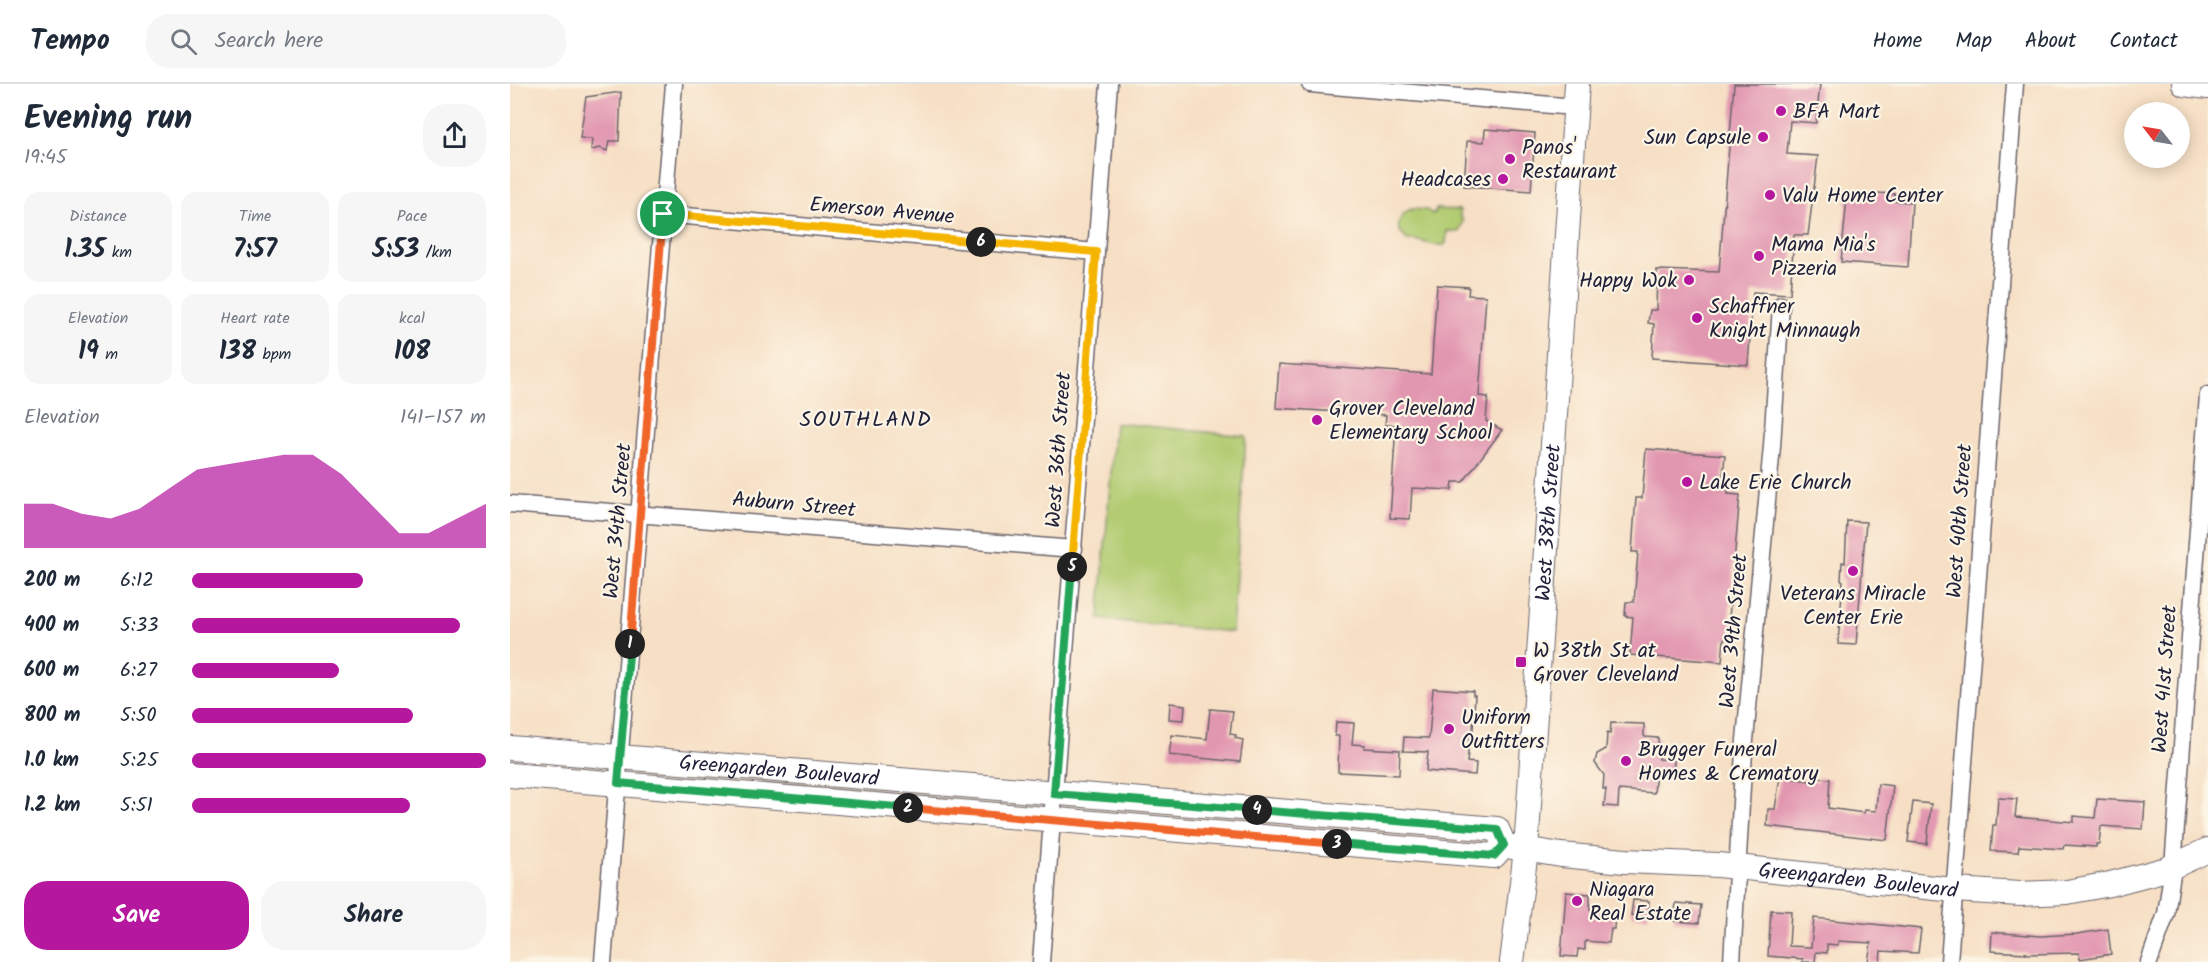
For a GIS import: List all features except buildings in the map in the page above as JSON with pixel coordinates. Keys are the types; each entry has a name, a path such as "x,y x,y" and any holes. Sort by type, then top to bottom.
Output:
{"street":[{"name":"West 34th Street","path":"603,962 674,84"},
{"name":"West 36th Street","path":"1041,962 1109,84"},
{"path":"1310,84 1576,96"},
{"name":"West 40th Street","path":"1949,962 2015,84"},
{"path":"2184,84 2208,87"},
{"name":"West 38th Street","path":"1512,962 1515,848 1576,96"},
{"name":"Emerson Avenue","path":"663,214 1096,252"},
{"name":"West 39th Street","path":"1732,962 1744,751 1772,446 1781,304"},
{"name":"West 41st Street","path":"2149,962 2166,914 2173,867 2208,396"},
{"name":"Auburn Street","path":"510,504 1074,549"},
{"name":"Greengarden Boulevard","path":"510,748 1497,829 1515,848"},
{"name":"Greengarden Boulevard","path":"510,775 1494,856 1515,848 1625,861 1738,867 1954,890 2020,894 2067,892 2110,884 2173,867 2208,850"}],"green space":[{"path":"1412,209 1427,210 1432,214 1436,212 1436,209 1460,210 1463,221 1459,232 1447,231 1444,245 1407,240 1399,230 1399,223 1404,214"},
{"path":"1115,423 1246,436 1232,632 1099,619"}],"place":[{"name":"BFA Mart","path":"1781,111"},
{"name":"Sun Capsule","path":"1763,137"},
{"name":"Panos' Restaurant","path":"1510,159"},
{"name":"Headcases","path":"1503,179"},
{"name":"Valu Home Center","path":"1770,195"},
{"name":"Mama Mia's Pizzeria","path":"1759,256"},
{"name":"Happy Wok","path":"1689,280"},
{"name":"Schaffner Knight Minnaugh","path":"1697,318"},
{"name":"Grover Cleveland Elementary School","path":"1317,420"},
{"name":"Lake Erie Church","path":"1687,482"},
{"name":"Veterans Miracle Center Erie","path":"1853,571"},
{"name":"W 38th St at Grover Cleveland","path":"1521,662"},
{"name":"Uniform Outfitters","path":"1449,729"},
{"name":"Brugger Funeral Homes & Crematory","path":"1626,761"},
{"name":"Niagara Real Estate","path":"1577,901"}],"district":[{"name":"SOUTHLAND","path":"866,418"}],"route":[{"path":"663,214 1096,252 1054,794 1497,829 1504,845 1494,856 618,783 663,214"}]}
